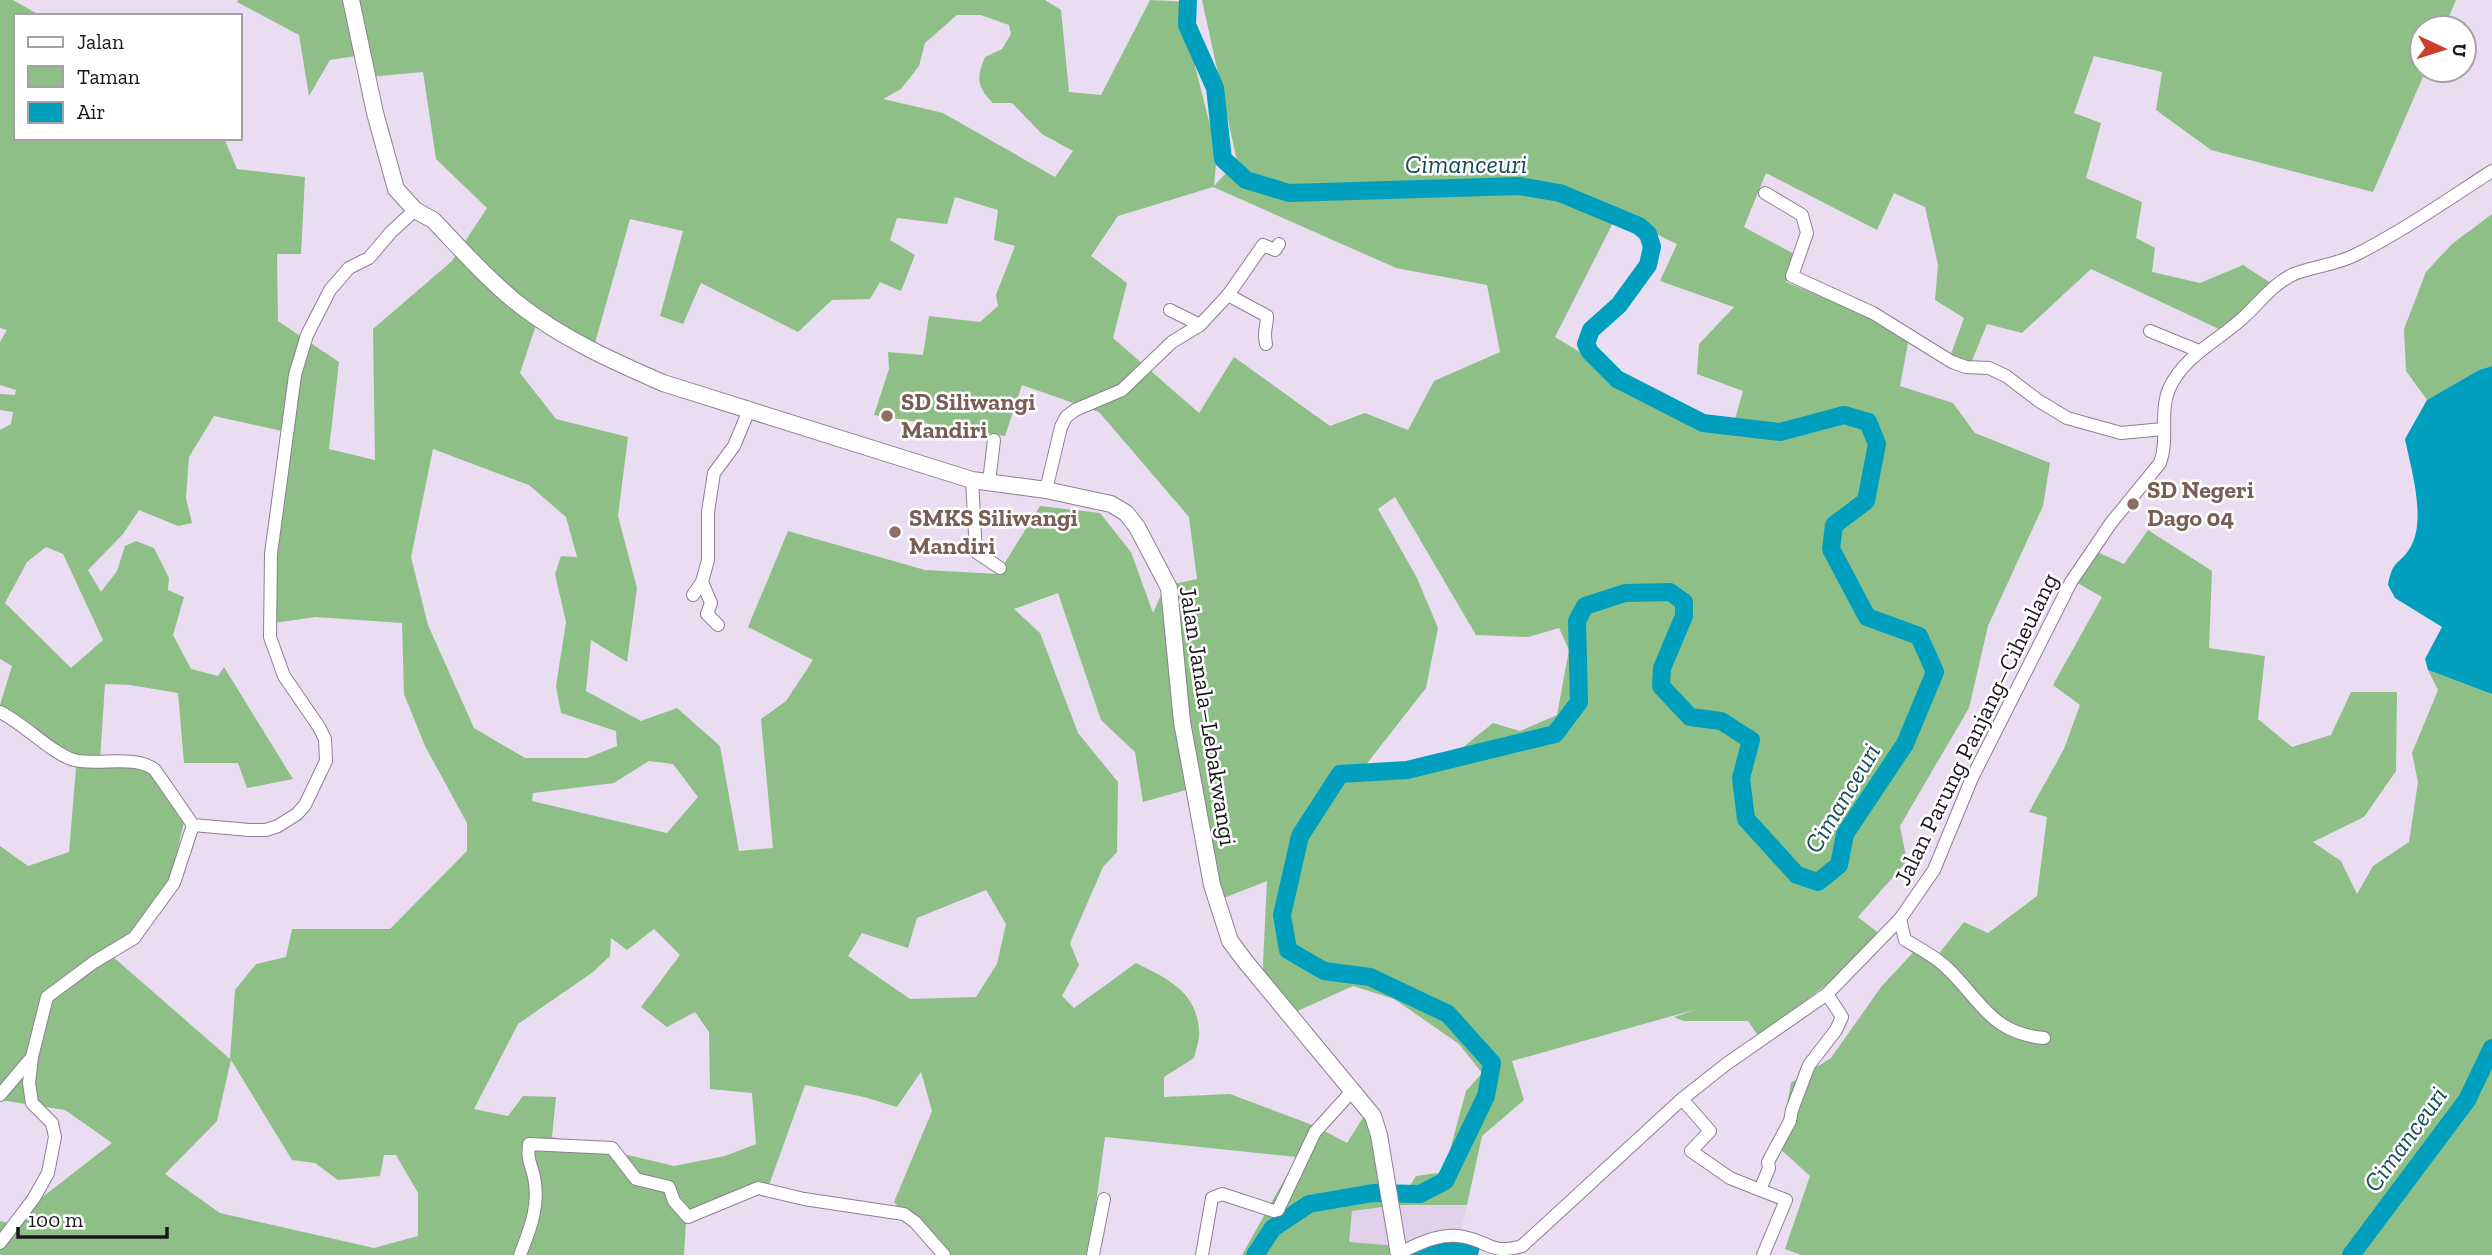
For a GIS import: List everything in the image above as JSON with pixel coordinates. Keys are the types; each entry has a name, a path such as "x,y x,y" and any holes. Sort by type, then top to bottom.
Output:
{"main road":[{"name":"Jalan Janala–Lebakwangi","path":"351,0 375,113 396,189 415,211 433,220 522,307 622,365 663,383 981,481 1046,490 1111,504 1126,513 1137,527 1170,588 1182,722 1221,918 1237,951 1373,1116 1387,1176 1399,1254"}],"street":[{"name":"Jalan Parung Panjang–Ciheulang","path":"1399,1254 1434,1237 1463,1237 1495,1250 1524,1251 1682,1100 1725,1065 1827,994 1900,919 1934,870 1972,778 2071,582 2111,523 2160,463 2164,454 2163,429 2169,388 2187,363 2286,279 2355,255 2492,171"},
{"path":"1765,193 1802,215 1807,233 1792,276 1873,313 1952,362 1966,367 1989,368 2006,376 2067,418 2120,433 2163,429"},
{"path":"193,825 249,830 266,830 278,826 297,814 305,805 326,761 325,739 284,677 270,637 271,554 295,375 307,335 330,290 349,268 369,258 391,232 415,211"},
{"path":"1046,490 1061,427 1066,417 1075,410 1122,390 1172,342 1200,325 1228,295 1264,245 1275,250 1279,244"},
{"path":"1228,295 1267,316 1263,331 1266,344"},
{"path":"1170,310 1200,325"},
{"path":"2150,331 2199,351"},
{"path":"693,596 702,582 708,560 708,512 713,473 734,446 749,410"},
{"path":"994,440 981,481 976,552 1000,568"},
{"path":"702,582 711,603 708,614 718,625"},
{"path":"0,712 69,759 86,763 138,762 149,765 193,825"},
{"path":"0,1242 34,1198 48,1173 55,1137 52,1123 32,1103 29,1083 32,1057 47,997 94,962 134,938 174,883 193,825"},
{"path":"1900,919 1905,940 1948,970 1995,1022 2017,1033 2044,1038"},
{"path":"1760,1190 1769,1168 1768,1162 1790,1121 1809,1065 1836,1030 1842,1017 1827,994"},
{"path":"0,1095 32,1057"},
{"path":"1202,1255 1212,1198 1222,1194 1278,1210 1315,1132 1353,1090"},
{"path":"1682,1100 1710,1131 1691,1151 1730,1178 1786,1200 1763,1255"},
{"path":"520,1255 535,1214 534,1177 527,1160 529,1144 612,1148 636,1179 669,1187 674,1201 688,1217 758,1188 804,1199 904,1213 944,1255"},
{"path":"1094,1255 1104,1199"}],"shaded area":[{"path":"1398,1205 1467,1205 1460,1235 1405,1255 1348,1242 1352,1211"}],"green space":[{"path":"0,0 13,0 38,14 14,14 14,140 225,140 237,169 305,177 301,254 277,254 278,321 339,362 329,449 375,460 373,329 452,261 487,208 436,159 423,72 368,77 362,55 330,60 309,96 299,35 237,2 238,0 1045,0 1061,10 1069,92 1101,95 1150,0 1189,2 1187,34 1217,153 1214,186 1237,161 1202,0 2456,0 2450,14 2408,14 2408,84 2420,84 2373,192 2211,150 2156,110 2162,72 2094,56 2074,113 2101,123 2086,178 2142,202 2136,238 2155,248 2152,272 2200,283 2243,265 2277,287 2221,330 2091,269 2022,333 1987,324 1971,363 1951,354 1964,318 1935,300 1938,265 1925,207 1894,193 1877,230 1766,173 1744,227 1796,255 1786,282 1882,322 1908,343 1900,386 1953,403 1975,433 2050,463 2043,506 1988,626 1969,708 1900,826 1907,861 1858,917 1880,934 1854,963 1759,1037 1748,1021 1683,1021 1674,1017 1697,1009 1512,1061 1524,1100 1482,1136 1467,1205 1398,1205 1352,1211 1349,1242 1398,1246 1401,1255 1242,1255 1297,1157 1105,1137 1089,1255 943,1255 894,1202 932,1111 921,1072 897,1107 805,1085 768,1188 686,1221 684,1255 0,1255 0,1221 9,1223 112,1143 65,1110 0,1100 0,846 28,866 69,852 77,756 49,740 0,705 12,666 0,659 0,430 11,424 13,412 0,410 0,394 15,395 16,390 0,385 0,342 7,330 0,328","holes":["957,15 981,15 1009,25 1011,34 1002,49 985,57 979,77 981,87 993,103 1012,103 1042,134 1073,151 1055,177 943,113 883,99 901,89 919,66 925,43","1213,187 1396,268 1487,285 1500,352 1434,381 1408,430 1365,413 1330,426 1234,357 1199,413 1113,338 1127,283 1091,256 1118,216","955,197 998,210 994,240 1015,246 996,295 998,306 980,322 929,316 923,355 888,352 889,369 874,415 1005,436 1022,385 1099,412 1189,517 1197,579 1165,586 1153,613 1131,552 1100,513 1040,506 998,574 925,570 788,531 748,627 813,660 786,701 761,719 773,848 739,851 720,746 677,708 641,721 586,691 591,640 627,662 637,588 618,516 628,437 556,419 520,373 537,322 593,350 630,219 683,231 660,316 683,324 701,283 798,332 832,300 870,299 880,282 901,291 915,255 890,240 897,218 947,224","1617,215 1677,244 1660,281 1734,307 1699,344 1697,374 1743,391 1735,419 1703,427 1555,337","214,416 282,431 266,624 316,617 402,623 404,694 425,746 467,823 467,851 390,929 292,929 286,957 256,964 235,990 230,1059 112,956 170,881 186,814 150,769 100,760 105,684 178,693 184,763 238,763 247,788 293,779 224,667 218,676 191,669 173,635 184,597 168,590 169,578 154,548 136,541 125,546 117,571 101,592 88,570 123,534 139,510 178,526 192,523 186,498 189,457","433,449 529,485 566,517 577,557 561,556 555,574 566,622 556,686 561,713 616,731 617,746 587,758 525,758 474,728 428,625 411,557","1395,497 1476,635 1528,637 1559,628 1569,650 1557,715 1520,731 1493,723 1430,774 1354,780 1426,688 1438,628 1417,578 1378,509","46,547 63,554 103,640 71,668 5,603 27,562","1058,593 1101,720 1135,752 1143,802 1186,790 1211,903 1267,881 1262,985 1293,1013 1353,986 1394,999 1459,1044 1482,1073 1466,1091 1444,1172 1416,1176 1399,1204 1369,1108 1347,1143 1315,1126 1230,1094 1164,1097 1164,1077 1194,1058 1199,1031 1193,1006 1186,996 1158,974 1136,963 1074,1008 1062,996 1079,965 1070,943 1103,867 1117,852 1118,782 1078,733 1040,633 1014,609","649,761 673,764 698,797 667,833 532,801 533,793 614,783","986,890 1006,924 997,964 976,997 910,999 848,956 862,933 908,948 917,918","654,929 680,955 641,1007 667,1027 695,1012 709,1032 710,1089 752,1093 756,1144 725,1156 674,1166 552,1137 556,1097 523,1096 508,1116 474,1109 518,1024 593,972 610,956 611,938 627,950","231,1060 292,1160 315,1163 338,1180 380,1176 384,1155 396,1155 418,1193 418,1236 374,1248 220,1213 165,1174 217,1121"]},
{"path":"2492,214 2492,366 2479,370 2427,400 2406,371 2404,329 2426,272 2452,244"},
{"path":"2148,530 2212,571 2209,648 2265,656 2258,719 2292,747 2331,735 2351,692 2397,692 2396,771 2364,817 2313,842 2341,861 2357,894 2373,866 2409,842 2418,782 2412,753 2438,690 2428,670 2492,694 2492,1255 1801,1255 1785,1249 1810,1176 1779,1148 1791,1083 1831,1058 1881,987 1920,945 1937,956 1964,922 1988,933 2037,896 2047,817 2029,812 2064,749 2080,705 2053,685 2102,597 2076,582 2095,551 2124,564"}],"water":[{"path":"2492,366 2492,694 2428,670 2425,659 2442,627 2395,598 2388,585 2394,566 2410,548 2417,523 2414,479 2405,439 2427,400 2479,370"},
{"path":"1428,1238 1481,1242 1478,1255 1405,1255"}],"waterway":[{"name":"Cimanceuri","path":"1188,0 1187,25 1215,88 1223,159 1246,180 1289,193 1519,186 1560,193 1639,226 1648,234 1652,247 1648,265 1619,305 1591,330 1586,344 1590,352 1617,379 1703,423 1780,432 1844,415 1868,422 1877,444 1866,501 1834,525 1831,549 1867,617 1919,636 1935,672 1905,744 1845,834 1839,865 1818,882 1797,875 1746,819 1741,778 1751,740 1721,721 1690,717 1661,686 1662,668 1684,616 1684,602 1670,592 1625,593 1585,606 1577,621 1579,702 1555,734 1407,770 1340,774 1300,836 1282,915 1288,950 1324,971 1370,977 1448,1014 1492,1063 1486,1096 1445,1181 1420,1194 1373,1193 1309,1204 1273,1228 1255,1255"},
{"name":"Cimanceuri","path":"2351,1255 2467,1100 2492,1048"}],"place":[{"name":"SD Siliwangi Mandiri","path":"887,416"},
{"name":"SD Negeri Dago 04","path":"2133,504"},
{"name":"SMKS Siliwangi Mandiri","path":"895,532"}]}
